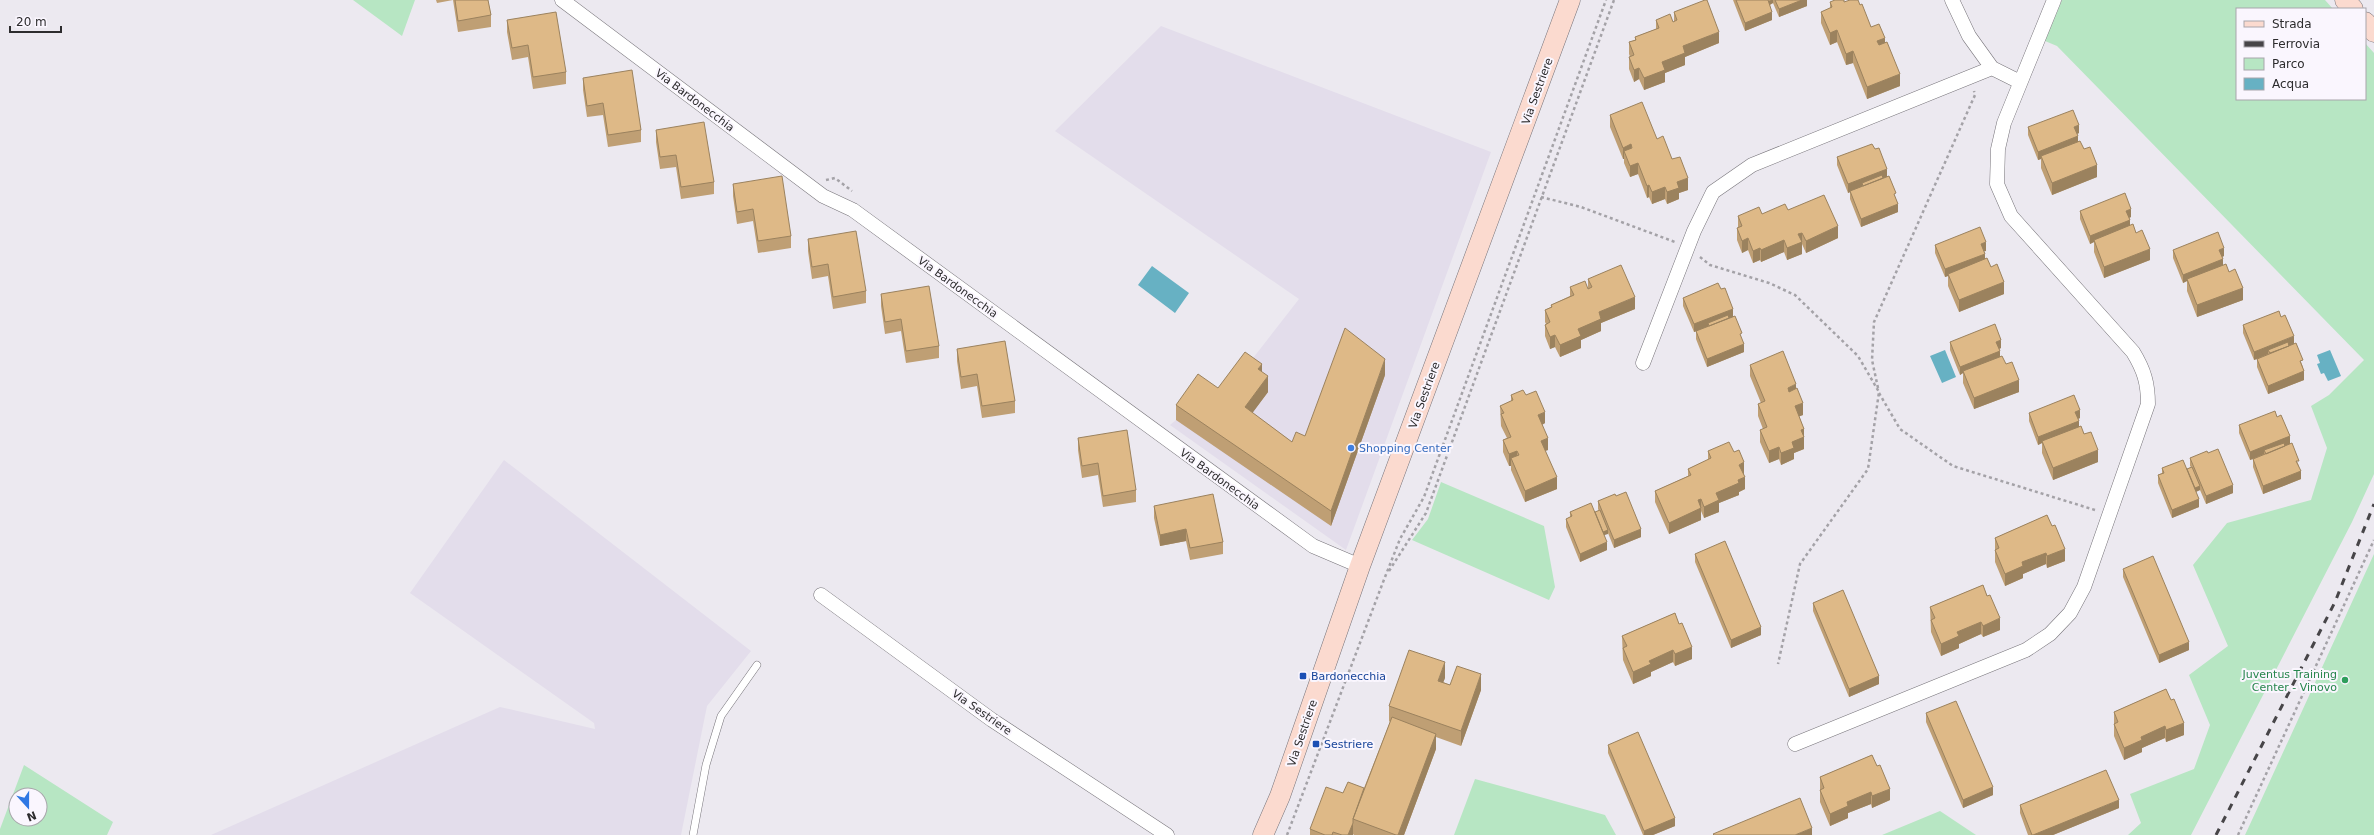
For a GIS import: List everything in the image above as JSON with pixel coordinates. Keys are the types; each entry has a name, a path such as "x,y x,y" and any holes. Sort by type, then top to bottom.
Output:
{"main road":[{"name":"Via Sestriere","path":"1263,835 1280,796 1360,566 1570,0"},
{"path":"2345,0 2352,8"},
{"path":"2366,23 2374,32"}],"street":[{"name":"Via Bardonecchia","path":"562,0 823,196 853,210 1313,546 1360,566"},
{"path":"1952,0 1969,36 1992,68 2020,82"},
{"path":"1795,744 2026,650 2050,634 2070,613 2084,587 2111,515 2148,404 2148,386 2143,368 2133,352 2011,216 2003,201 1997,184 1996,167 1998,149 2004,123 2054,0"},
{"path":"1643,363 1688,247 1713,192 1752,165 1992,68"},
{"name":"Via Sestriere","path":"821,595 992,720 1167,835"}],"lane":[{"path":"693,835 706,765 721,716 757,665"}],"path":[{"path":"1287,835 1385,576 1400,539 1424,497 1606,0"},
{"path":"1385,576 1426,513 1614,0"},
{"path":"1778,664 1800,564 1868,469 1879,392 1872,360 1874,322 1975,95 1971,76"},
{"path":"1541,197 1581,207 1688,247 1710,265 1769,283 1795,295 1858,356 1900,429 1953,466 2111,515"},
{"path":"2238,835 2374,540"}],"shaded area":[{"path":"1161,26 1491,152 1346,550 1170,425 1176,420 1218,403 1299,299 1055,131"},
{"path":"504,460 751,651 707,706 681,835 211,835 500,707 595,729 594,723 410,593"}],"green space":[{"path":"353,0 415,0 402,36"},
{"path":"2062,0 2325,0 2332,8 2236,8 2236,100 2366,100 2366,44 2374,53 2374,474 2352,522 2191,835 2128,835 2141,823 2130,794 2194,769 2210,725 2189,675 2228,646 2193,565 2227,523 2311,500 2327,448 2311,406 2329,395 2364,360 2057,46 2045,41"},
{"path":"1441,482 1544,526 1555,587 1549,600 1412,540 1428,519"},
{"name":"Juventus Training Center - Vinovo","path":"2374,554 2374,835 2245,835 2258,807"},
{"path":"24,765 113,822 107,835 0,835 0,829 8,808 8,827 48,827 48,787 16,787"},
{"path":"1475,779 1605,815 1616,835 1454,835"},
{"path":"1940,811 1976,835 1882,835"}],"water":[{"path":"1152,266 1189,293 1175,313 1138,285"},
{"path":"1945,350 1956,377 1942,383 1930,356"},
{"path":"2330,350 2341,376 2328,381 2324,373 2321,374 2317,364 2320,363 2317,355"}],"building":[{"path":"455,0 488,0 491,15 458,21"},
{"path":"1707,0 1719,32 1683,46 1685,53 1662,62 1665,70 1644,78 1639,68 1634,70 1629,57 1634,55 1629,42 1636,40 1635,37 1659,28 1656,20 1670,14 1673,22 1677,20 1674,12"},
{"path":"1736,0 1768,0 1772,12 1745,23"},
{"path":"1775,0 1802,0 1779,9"},
{"path":"1835,0 1844,0 1844,2 1858,0 1860,5 1862,4 1871,27 1879,24 1885,38 1877,41 1879,45 1887,42 1900,74 1867,87 1853,51 1846,54 1837,30 1830,33 1821,12 1832,7 1830,2"},
{"path":"556,12 566,72 533,77 528,45 512,48 507,20"},
{"path":"632,70 641,130 608,135 603,103 587,106 583,78"},
{"path":"1642,102 1657,139 1663,136 1672,159 1680,157 1688,178 1677,182 1679,188 1667,192 1665,187 1652,192 1649,185 1647,186 1638,163 1630,166 1624,151 1632,148 1631,144 1623,148 1610,115"},
{"path":"2073,110 2079,125 2074,127 2078,136 2038,152 2028,127"},
{"path":"704,122 714,182 681,187 676,155 660,157 656,130"},
{"path":"2080,141 2084,149 2090,147 2097,165 2052,183 2041,156"},
{"path":"1872,144 1875,149 1879,148 1887,169 1848,184 1837,157"},
{"path":"1882,175 1883,178 1863,186 1862,183"},
{"path":"782,176 791,236 758,241 753,209 737,212 733,184"},
{"path":"1889,176 1896,193 1894,194 1898,204 1861,219 1850,191"},
{"path":"2125,193 2131,209 2126,211 2130,220 2090,236 2080,211"},
{"path":"1824,195 1838,226 1806,241 1802,233 1798,234 1802,242 1787,248 1784,240 1761,250 1760,248 1753,251 1748,238 1742,241 1737,228 1742,226 1738,216 1759,207 1762,214 1785,204 1788,210"},
{"path":"2133,224 2136,233 2142,230 2150,249 2104,267 2094,240"},
{"path":"1980,227 1986,242 1981,244 1985,254 1945,269 1935,245"},
{"path":"856,231 866,291 833,297 828,264 812,267 808,239"},
{"path":"2218,232 2224,248 2219,250 2223,259 2183,275 2173,250"},
{"path":"1987,258 1991,267 1997,264 2004,282 1959,300 1948,274"},
{"path":"2226,264 2229,272 2235,269 2243,288 2197,305 2187,279"},
{"path":"1621,265 1635,297 1599,312 1601,319 1578,329 1581,336 1560,345 1555,335 1550,337 1545,325 1550,322 1545,310 1552,307 1551,305 1574,295 1570,287 1585,281 1588,289 1592,287 1588,279"},
{"path":"1718,283 1721,289 1725,288 1733,309 1694,324 1683,298"},
{"path":"929,286 939,346 906,351 901,319 885,322 881,294"},
{"path":"2279,311 2281,317 2285,315 2294,336 2254,352 2243,325"},
{"path":"1728,315 1729,318 1709,326 1708,323"},
{"path":"1735,316 1742,333 1740,334 1744,344 1707,359 1696,331"},
{"path":"1995,324 2001,340 1996,342 2000,351 1960,367 1950,342"},
{"path":"1345,328 1385,359 1331,511 1176,405 1198,374 1218,388 1245,352 1262,364 1258,369 1268,376 1245,407 1292,442 1296,432 1305,436"},
{"path":"1005,341 1015,401 982,406 977,374 961,377 957,349"},
{"path":"2288,342 2289,346 2270,353 2268,350"},
{"path":"2296,343 2303,360 2300,361 2304,371 2268,386 2257,359"},
{"path":"1783,351 1796,384 1788,388 1789,392 1797,388 1803,403 1795,406 1804,429 1801,430 1804,437 1792,442 1794,448 1781,453 1779,447 1769,451 1760,430 1767,427 1758,404 1765,401 1750,365"},
{"path":"2002,356 2006,364 2012,362 2019,380 1974,398 1963,371"},
{"path":"1523,390 1526,395 1536,391 1545,412 1538,415 1548,438 1541,441 1557,477 1525,491 1511,458 1519,455 1517,451 1509,454 1503,440 1511,437 1501,414 1504,413 1500,406 1513,400 1511,395"},
{"path":"2074,395 2080,410 2075,412 2079,421 2038,437 2029,413"},
{"path":"2275,411 2277,417 2281,415 2290,436 2250,452 2239,425"},
{"path":"2081,426 2084,434 2091,432 2098,450 2053,468 2042,441"},
{"path":"1127,430 1136,490 1103,496 1098,463 1082,466 1078,438"},
{"path":"1729,442 1734,452 1739,450 1744,462 1739,465 1745,477 1738,480 1739,483 1716,493 1719,500 1704,507 1701,499 1698,500 1701,508 1669,523 1655,491 1691,475 1688,469 1711,458 1708,451"},
{"path":"2284,443 2285,446 2266,454 2264,450"},
{"path":"2292,443 2299,461 2296,461 2301,471 2263,486 2253,459"},
{"path":"2218,449 2233,485 2206,496 2190,458 2207,451 2208,453"},
{"path":"2183,460 2199,499 2172,510 2158,475 2164,473 2162,468"},
{"path":"2192,467 2200,486 2195,488 2187,469"},
{"path":"1626,492 1641,529 1614,540 1598,501 1615,494 1616,496"},
{"path":"1213,494 1223,542 1190,548 1186,529 1160,535 1154,506"},
{"path":"1591,503 1607,542 1580,554 1566,519 1572,516 1570,512"},
{"path":"1600,510 1608,530 1603,532 1595,512"},
{"path":"2047,515 2052,526 2055,525 2065,549 2047,556 2046,553 2022,562 2023,566 2005,574 1995,550 1999,548 1995,538"},
{"path":"1725,541 1761,627 1731,640 1695,554"},
{"path":"2153,556 2189,642 2159,655 2123,569"},
{"path":"1983,585 1987,596 1990,595 2000,618 1983,626 1981,622 1957,632 1959,636 1941,644 1931,620 1935,618 1930,607"},
{"path":"1843,590 1879,676 1849,689 1813,603"},
{"path":"1675,613 1679,624 1682,623 1692,647 1675,654 1673,650 1649,661 1651,664 1633,672 1623,648 1627,646 1622,636"},
{"path":"1409,650 1445,662 1438,681 1450,685 1457,666 1481,674 1461,731 1389,706"},
{"path":"2166,689 2171,700 2174,699 2184,723 2166,730 2165,726 2141,737 2142,740 2124,748 2114,724 2118,722 2114,712"},
{"path":"1956,701 1993,787 1963,800 1926,713"},
{"path":"1392,717 1436,734 1398,835 1353,819"},
{"path":"1638,732 1675,818 1644,831 1608,745"},
{"path":"1872,755 1877,766 1880,765 1890,789 1872,796 1871,792 1847,802 1848,806 1830,814 1820,790 1824,788 1820,777"},
{"path":"2106,770 2119,800 2032,835 2020,805"},
{"path":"1348,782 1364,788 1348,835 1333,832 1332,835 1325,835 1310,829 1326,787 1343,793"},
{"path":"1800,798 1812,828 1795,835 1713,834"}],"railway":[{"path":"2216,835 2335,602 2374,504"}],"place":[{"name":"Shopping Center","path":"1351,448"},
{"name":"Bardonecchia","path":"1303,676"},
{"name":"Juventus Training Center - Vinovo","path":"2345,680"},
{"name":"Sestriere","path":"1316,744"}]}
